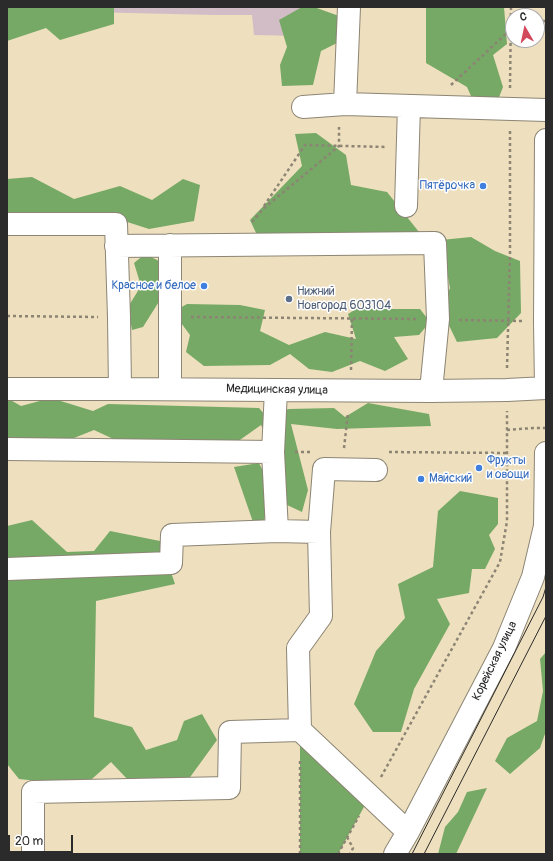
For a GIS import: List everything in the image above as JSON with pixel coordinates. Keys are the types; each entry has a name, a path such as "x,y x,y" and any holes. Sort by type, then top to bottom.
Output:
{"street":[{"path":"342,105 349,7"},
{"path":"303,107 342,105 546,110"},
{"path":"406,206 408,147 418,106"},
{"path":"546,140 546,388"},
{"path":"7,224 116,224 120,389"},
{"path":"116,246 435,243 438,319 431,391"},
{"path":"170,245 170,389"},
{"name":"Медицинская улица","path":"7,389 431,391 546,388"},
{"path":"276,390 273,452 277,531"},
{"path":"7,449 273,452"},
{"name":"Корейская улица","path":"396,854 504,648 533,577 545,526 546,453"},
{"path":"300,730 298,648 321,616 319,532 324,469 376,470"},
{"path":"7,569 171,563 172,535 277,531 319,532"},
{"path":"32,854 33,792 229,788 230,732 300,730 408,832"}],"path":[{"path":"418,106 505,34"},
{"path":"338,854 500,562 507,521 511,48"},
{"path":"262,209 339,146 342,105"},
{"path":"235,245 262,209 305,146 408,147"},
{"path":"7,316 119,317"},
{"path":"170,317 438,319 545,322"},
{"path":"507,430 546,428"},
{"path":"300,730 300,854"},
{"path":"347,837 353,848 350,854"}],"shaded area":[{"path":"7,7 301,7 300,36 254,35 252,15 7,10"}],"green space":[{"path":"7,7 114,7 114,24 60,40 46,28 7,41"},
{"path":"302,7 314,7 339,16 339,42 321,51 313,85 282,86 280,65 287,47 279,20"},
{"path":"426,7 504,7 505,46 493,55 503,87 496,105 475,105 467,87 426,63"},
{"path":"316,133 346,155 351,185 387,192 423,237 264,250 250,220 302,166 295,134"},
{"path":"32,177 74,199 120,186 152,200 183,179 200,185 194,221 149,229 115,218 7,223 7,179"},
{"path":"471,237 495,251 520,261 521,313 497,338 457,342 441,309 450,288 441,240"},
{"path":"145,254 159,261 165,292 143,327 132,330 128,307 141,286 134,263"},
{"path":"187,304 240,305 265,310 260,331 289,345 325,332 356,339 348,314 356,309 420,309 430,322 419,335 394,337 408,359 385,371 360,361 332,372 309,369 290,354 270,365 204,366 186,352 190,335 173,312"},
{"path":"7,398 21,406 51,398 93,411 108,404 259,408 265,415 289,409 334,408 345,417 368,403 429,414 431,426 337,429 291,424 308,490 302,512 270,497 264,520 253,522 234,467 259,463 266,477 281,465 261,425 237,442 135,449 94,430 54,446 7,453"},
{"path":"460,491 498,498 498,524 489,535 495,549 485,569 472,569 469,593 437,599 450,624 414,689 401,732 373,732 354,704 376,651 405,618 398,584 433,567 438,511"},
{"path":"32,520 67,552 94,551 110,531 160,541 175,584 96,601 94,717 132,727 146,750 177,740 184,721 202,714 217,740 188,780 130,782 111,762 84,786 19,779 7,764 7,526"},
{"path":"546,652 546,731 540,748 510,774 495,761 507,738 537,721 543,691 540,659"},
{"path":"300,730 370,796 338,854 300,854"},
{"path":"487,788 456,854 438,854 445,827 458,812 467,792"}],"tram line":[{"path":"412,854 543,597 546,587"},
{"path":"424,854 546,616"}],"place":[{"name":"Пятёрочка","path":"483,186"},
{"name":"Красное и белое","path":"204,286"},
{"name":"Нижний Новгород 603104","path":"289,299"},
{"name":"Фрукты и овощи","path":"479,468"},
{"name":"Майский","path":"421,479"}]}
